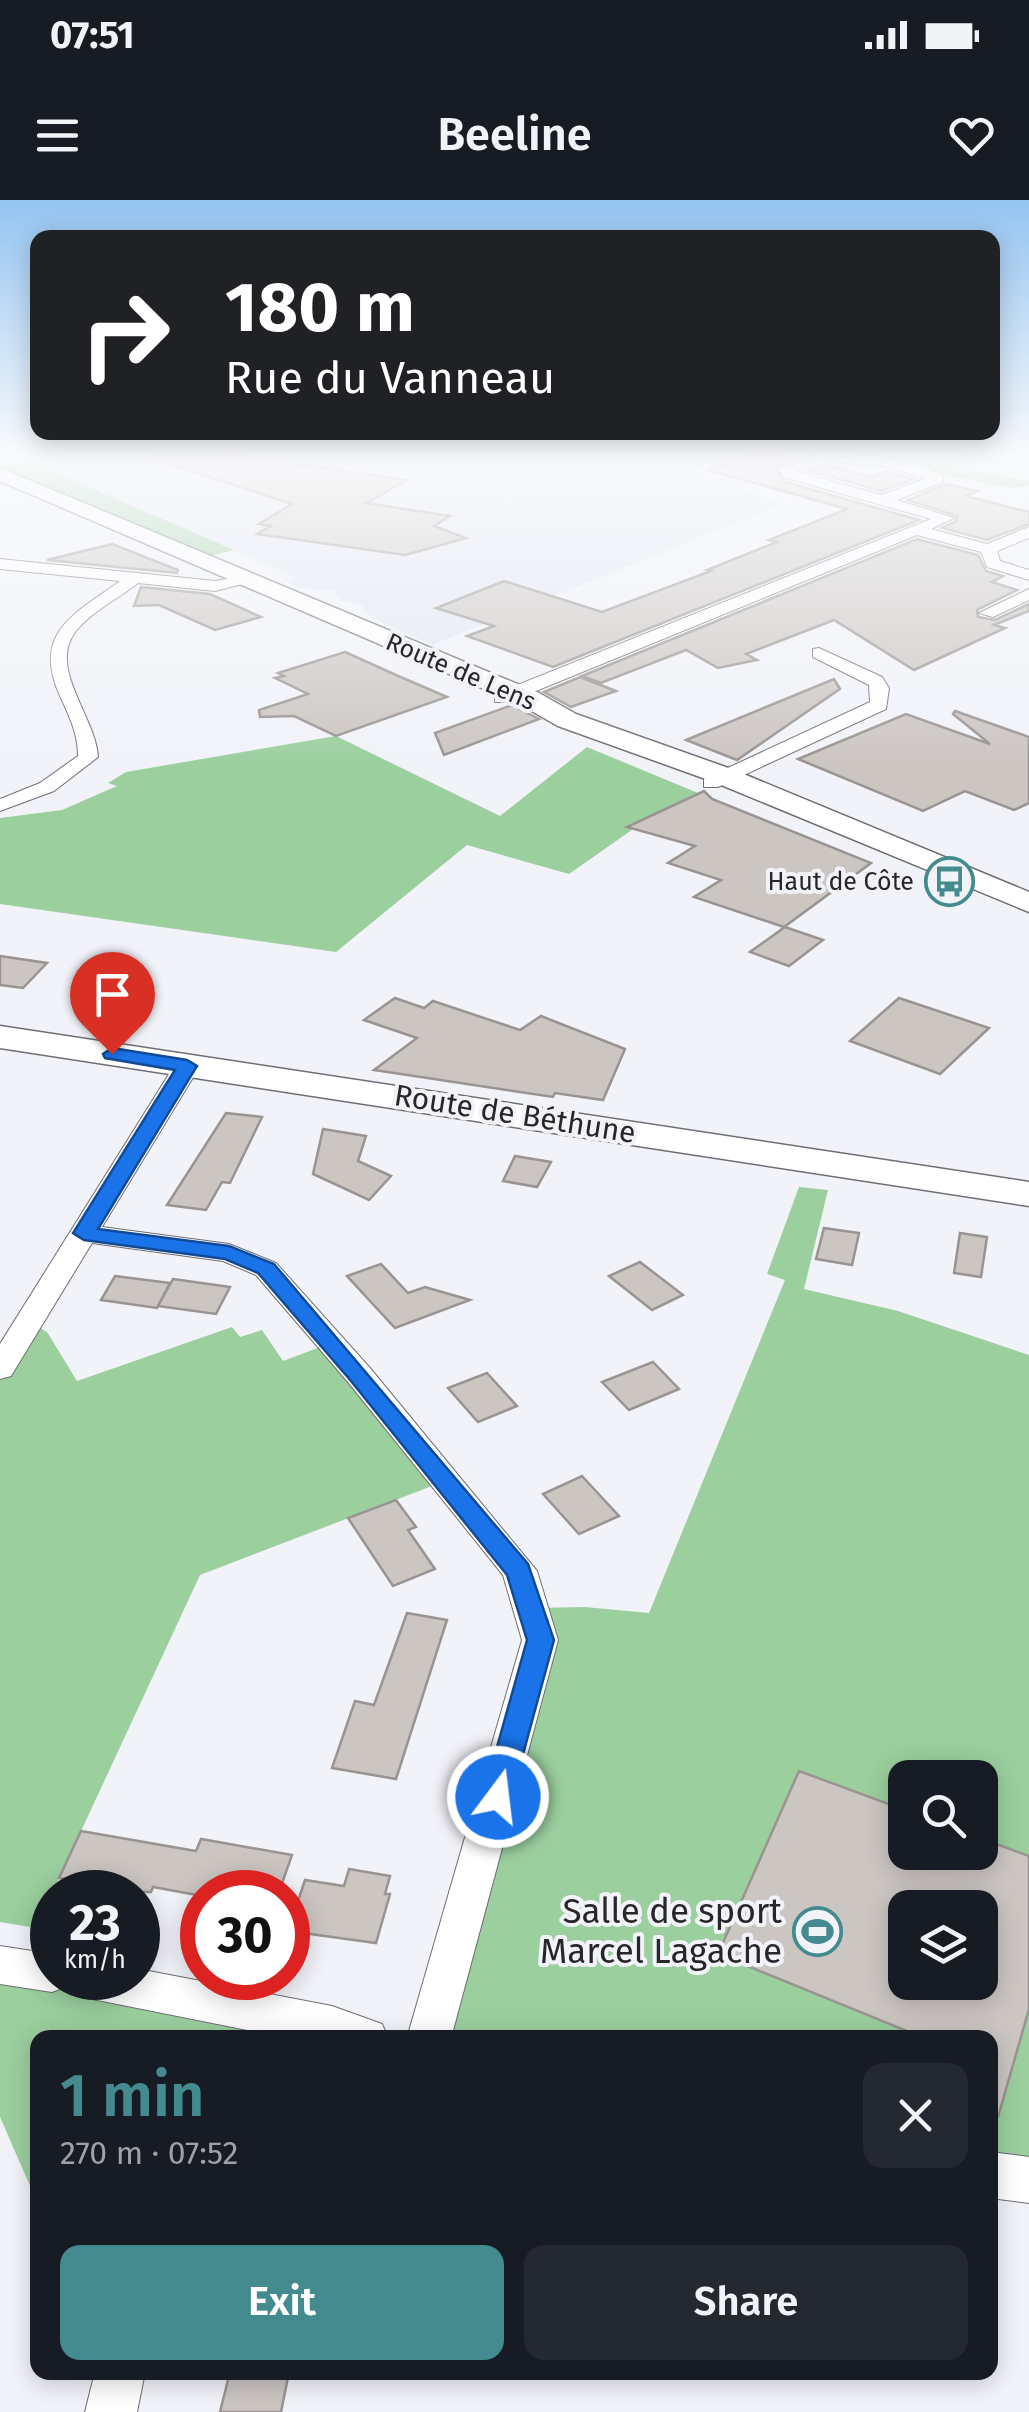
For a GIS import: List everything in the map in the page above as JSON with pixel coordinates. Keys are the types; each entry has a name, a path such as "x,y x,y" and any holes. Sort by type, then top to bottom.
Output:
{"main road":[{"name":"Route de Lens","path":"189,557 646,752 662,763 718,779 1029,903"},
{"name":"Route de Béthune","path":"0,1037 1029,1194"}],"street":[{"path":"508,695 854,557"},
{"path":"991,557 993,564 1029,575"},
{"path":"0,564 215,586 244,581"},
{"path":"0,805 51,784 76,770 88,757 79,715 60,674 58,648 68,630 134,578"},
{"path":"968,607 995,615 1029,594"},
{"path":"718,779 879,705 880,688 876,681 820,653"},
{"path":"0,1368 187,1066"},
{"path":"84,1233 229,1253 266,1268 519,1571 540,1640 431,2030"},
{"path":"0,1965 30,1970"},
{"path":"160,1993 343,2030"},
{"path":"998,2176 1029,2180"},
{"path":"111,2412 118,2380"}],"shaded area":[{"path":"250,557 650,557 432,645 374,619 362,609 363,605 340,600 334,591 299,588 288,582 296,577"}],"green space":[{"path":"336,736 500,816 587,747 698,793 656,813 569,874 467,845 336,952 0,904 0,818 62,810 117,786 108,783 126,772"},
{"path":"799,1187 828,1190 804,1289 898,1311 1029,1355 1029,2180 998,2176 998,2030 431,2030 533,1608 585,1607 649,1613 785,1280 767,1274"},
{"path":"30,1322 47,1332 77,1381 232,1327 240,1337 262,1330 283,1361 331,1343 445,1481 200,1575 63,1870 30,1870 30,1927 0,1922 0,1369"},
{"path":"0,1965 30,1970 30,2000 160,2000 160,1993 180,1997 180,2000 332,2026 330,2030 30,2030 30,2186 0,2117"}],"building":[{"path":"146,557 178,570 177,573 47,560"},
{"path":"739,557 826,557 553,667 467,636 494,626 436,608 504,581 602,612 711,571 707,570"},
{"path":"872,557 979,557 986,571 1003,576 992,582 1017,590 977,610 978,617 995,620 1029,604 1029,611 994,625 1005,628 914,670 834,620 746,654 757,660 718,668 686,650 601,683 582,676"},
{"path":"141,587 210,594 261,617 215,630 159,605 134,606"},
{"path":"345,652 447,697 336,736 294,716 260,717 259,710 308,694 275,678 284,676 278,673"},
{"path":"580,677 616,691 571,707 544,692"},
{"path":"834,679 840,689 737,760 686,740"},
{"path":"512,705 539,719 444,755 435,733"},
{"path":"955,711 1029,737 1029,803 1014,810 965,791 923,811 798,759 906,714 990,744 953,714"},
{"path":"704,791 712,799 871,863 784,927 694,897 721,880 668,863 695,846 627,827"},
{"path":"785,927 823,940 789,966 750,952"},
{"path":"0,956 47,963 23,988 0,985"},
{"path":"395,998 424,1008 433,1001 520,1030 541,1016 625,1049 603,1100 555,1093 553,1097 374,1070 417,1038 364,1020"},
{"path":"899,998 989,1028 940,1074 850,1041"},
{"path":"226,1113 262,1117 230,1183 222,1182 206,1210 167,1205"},
{"path":"323,1129 366,1136 358,1161 391,1176 369,1200 313,1174"},
{"path":"515,1156 551,1162 537,1187 503,1181"},
{"path":"824,1228 859,1233 852,1265 816,1259"},
{"path":"960,1233 987,1237 981,1277 954,1273"},
{"path":"640,1262 683,1295 652,1310 609,1276"},
{"path":"381,1264 408,1293 425,1287 470,1300 395,1328 347,1276"},
{"path":"115,1276 170,1283 157,1308 101,1300"},
{"path":"173,1279 230,1287 216,1314 158,1306"},
{"path":"653,1362 679,1389 629,1410 602,1382"},
{"path":"487,1373 517,1406 478,1422 448,1388"},
{"path":"582,1476 619,1516 579,1534 543,1494"},
{"path":"396,1500 416,1527 408,1530 435,1569 393,1586 348,1518"},
{"path":"407,1613 447,1620 396,1779 332,1768 355,1701 374,1705"},
{"name":"Salle de sport Marcel Lagache","path":"799,1771 888,1804 888,1870 998,1870 998,1845 1029,1856 1029,2009 998,2117 998,2030 904,2030 718,1954"},
{"path":"81,1831 196,1851 201,1839 292,1855 287,1870 180,1870 180,1892 160,1888 160,1870 63,1870"},
{"path":"349,1869 390,1876 385,1894 390,1894 376,1943 310,1934 310,1881 344,1886"},
{"path":"228,2380 287,2380 281,2412 220,2412"}],"place":[{"name":"Haut de Côte","path":"949,881"},
{"name":"Salle de sport Marcel Lagache","path":"817,1931"}],"route":[{"path":"112,1054 187,1066 84,1233 229,1253 250,1258 266,1268 519,1571 540,1640 498,1797"}]}
